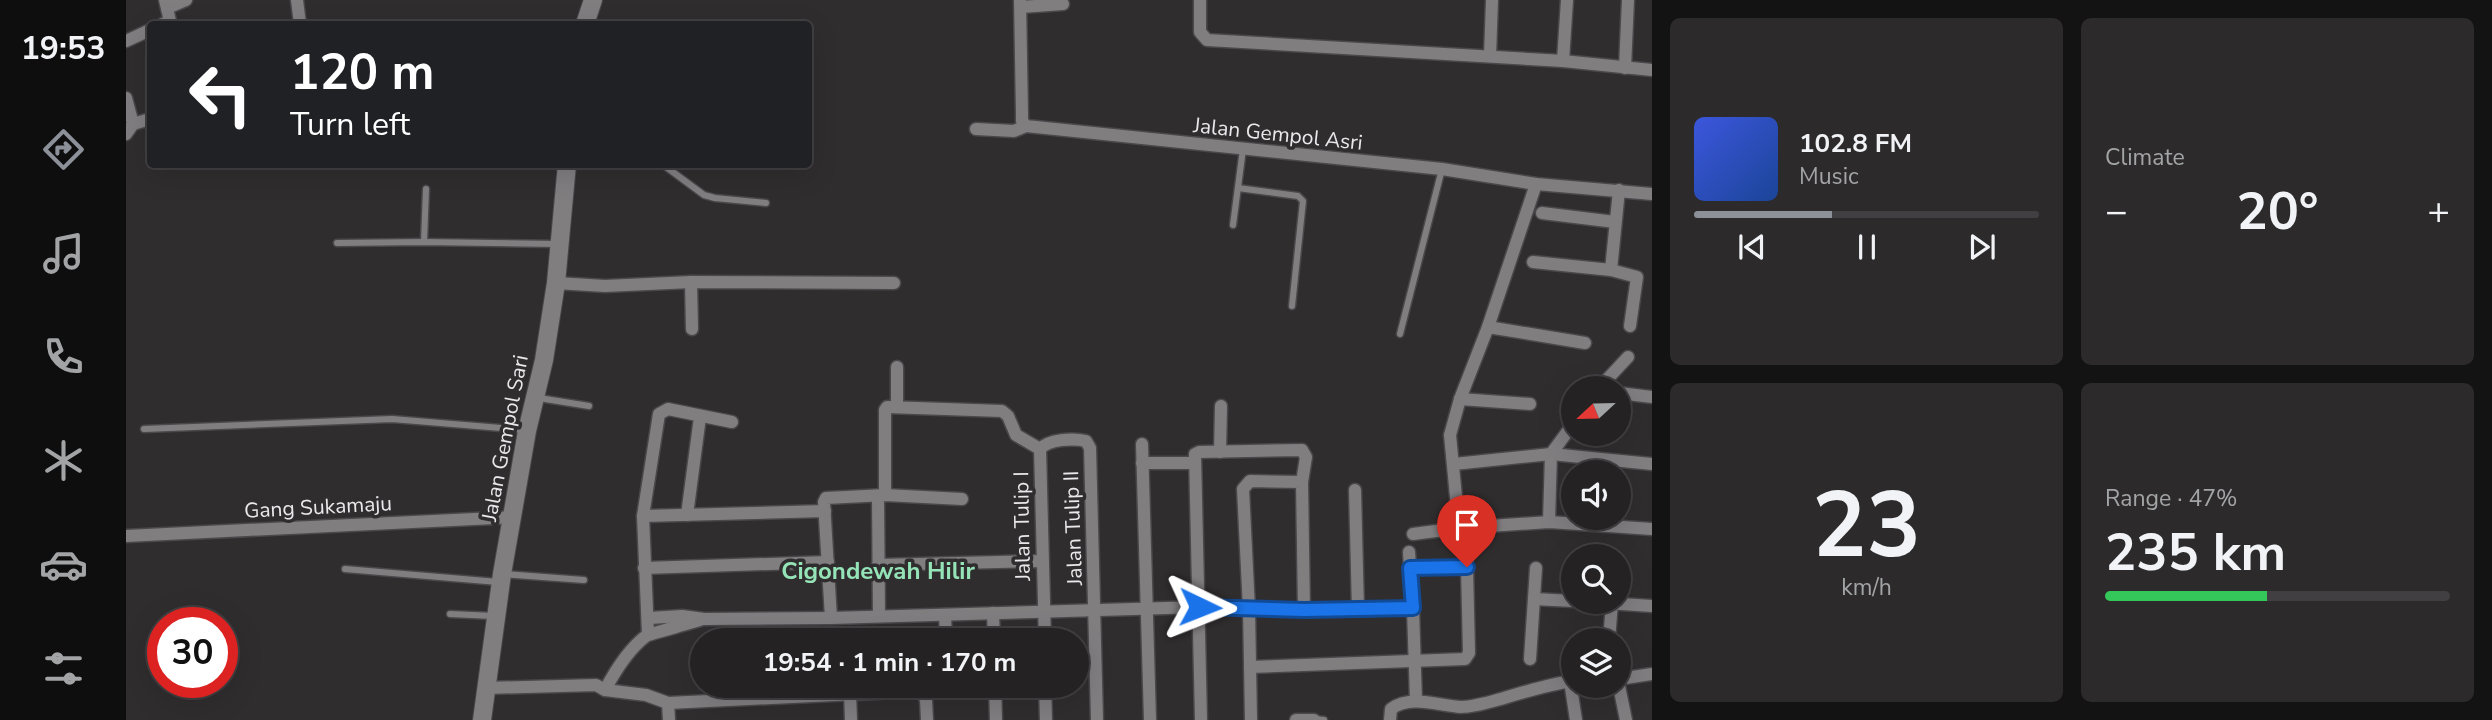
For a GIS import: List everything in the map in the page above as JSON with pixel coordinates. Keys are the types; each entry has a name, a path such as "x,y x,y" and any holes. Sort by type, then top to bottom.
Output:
{"street":[{"path":"168,16 186,0"},
{"path":"297,0 300,21"},
{"path":"586,21 593,0"},
{"path":"1200,0 1200,32 1207,40 1563,61 1652,70"},
{"path":"1489,57 1492,0"},
{"path":"1563,61 1567,0"},
{"path":"1625,68 1628,0"},
{"path":"1026,126 1022,114 1021,4 1063,4"},
{"path":"126,41 147,31"},
{"path":"126,97 130,129 147,120"},
{"name":"Jalan Gempol Asri","path":"976,129 1014,131 1026,126 1442,169 1536,184 1652,194"},
{"name":"Jalan Gempol Sari","path":"482,720 501,578 527,431 544,360 556,283 567,168"},
{"path":"1458,528 1450,435 1460,399 1488,327 1536,184"},
{"path":"1611,270 1619,190"},
{"path":"1542,213 1615,222"},
{"path":"1533,261 1611,270 1637,277 1630,326"},
{"path":"556,283 606,286 691,282 894,283"},
{"path":"691,282 692,329"},
{"path":"1488,327 1585,342"},
{"path":"1610,376 1628,357"},
{"path":"897,367 897,407"},
{"path":"1631,394 1652,397"},
{"path":"1460,399 1530,404"},
{"path":"879,617 878,565 885,410 889,406 1002,411 1009,416 1016,435 1044,446"},
{"path":"1220,452 1221,406"},
{"path":"648,634 643,516 659,414 668,409 732,422"},
{"path":"687,515 700,417"},
{"name":"Jalan Tulip II","path":"1044,446 1080,439 1086,441 1090,448 1097,720"},
{"path":"1549,522 1551,454 1561,440"},
{"path":"1142,444 1150,720"},
{"name":"Jalan Tulip I","path":"1044,446 1042,561 1045,628"},
{"path":"1201,720 1194,463 1197,453 1303,450 1306,457 1302,482 1304,610"},
{"path":"1454,464 1551,454 1652,464"},
{"path":"1142,463 1194,463"},
{"path":"1251,720 1243,489 1250,481 1302,482"},
{"path":"1355,490 1358,610"},
{"path":"831,618 824,502 827,498 881,495 962,499"},
{"path":"643,516 825,511"},
{"name":"Gang Sukamaju","path":"126,536 513,517"},
{"path":"1413,534 1549,522 1652,529"},
{"path":"1409,552 1416,701"},
{"path":"878,565 1042,561"},
{"path":"644,568 828,562"},
{"path":"1250,667 1415,662 1468,657 1468,571 1464,565 1410,568"},
{"path":"1530,659 1536,568"},
{"path":"1534,599 1561,600"},
{"path":"1631,604 1652,606"},
{"path":"649,618 831,618 1200,607 1304,610 1413,608"},
{"path":"993,613 994,628"},
{"path":"945,615 946,628"},
{"path":"605,690 625,659 648,634 704,619"},
{"path":"1631,677 1652,674"},
{"path":"1391,720 1391,709 1396,705 1416,701 1459,711 1561,684"},
{"path":"485,692 595,693 605,690 646,695 668,703 769,698"},
{"path":"849,698 851,720"},
{"path":"925,698 927,720"},
{"path":"995,698 996,720"},
{"path":"1045,698 1046,720"},
{"path":"1574,698 1576,720"},
{"path":"1621,698 1626,720"},
{"path":"668,703 669,720"},
{"path":"1451,720 1459,711"},
{"path":"1296,720 1314,720"}],"lane":[{"path":"1233,225 1243,149"},
{"path":"668,168 704,194 715,198 766,203"},
{"path":"1400,334 1442,169"},
{"path":"424,242 426,188"},
{"path":"1238,188 1298,196 1303,201 1292,306"},
{"path":"337,243 559,244"},
{"path":"536,397 589,406"},
{"path":"144,429 392,419 527,431"},
{"path":"345,569 584,580"},
{"path":"450,614 496,616"},
{"path":"1314,720 1324,720"}],"district":[{"name":"Cigondewah Hilir","path":"878,571"}],"route":[{"path":"1200,607 1304,610 1413,608 1410,568 1467,567"}]}
